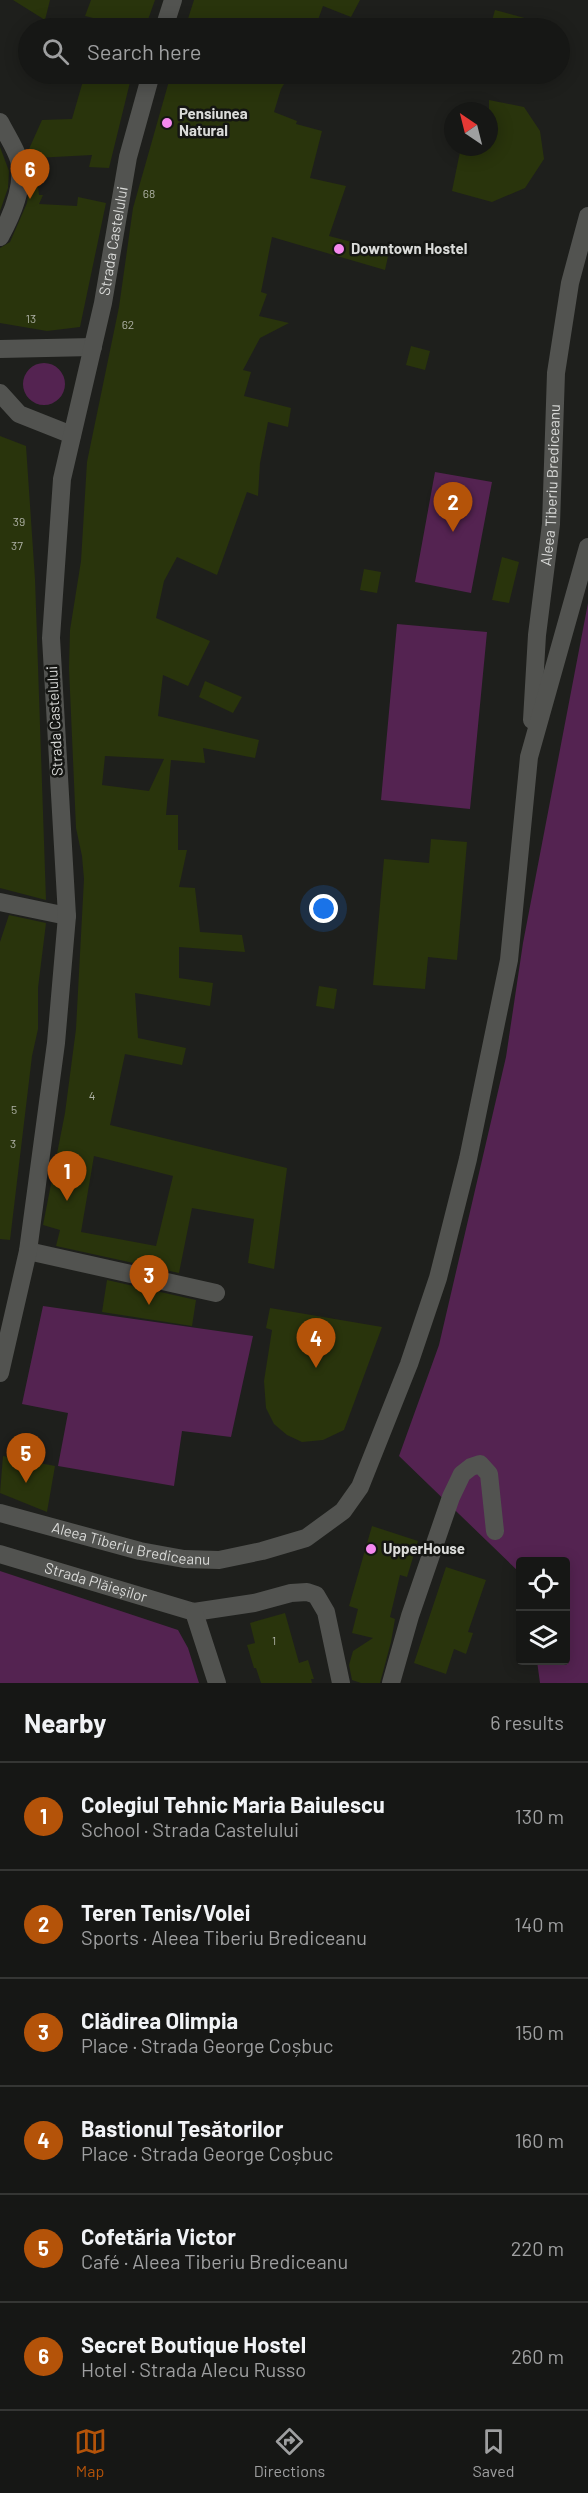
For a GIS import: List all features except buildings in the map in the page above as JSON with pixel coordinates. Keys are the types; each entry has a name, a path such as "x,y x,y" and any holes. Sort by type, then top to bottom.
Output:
{"street":[{"path":"167,18 173,0"},
{"name":"Strada Castelului","path":"0,1373 28,1251 57,1043 67,916 51,638 62,479 93,347 128,157 148,84"},
{"path":"0,122 19,160 20,186 9,220 0,237"},
{"name":"Aleea Tiberiu Brediceanu","path":"0,1512 140,1551 184,1559 219,1560 262,1551 306,1538 343,1511 360,1487 409,1364 434,1289 468,1159 509,960 529,757 537,635 551,524 556,373 570,283 588,216"},
{"path":"0,349 93,347"},
{"path":"0,393 19,414 72,435"},
{"path":"529,757 588,547"},
{"path":"0,902 67,916"},
{"path":"28,1251 216,1293"},
{"path":"391,1683 410,1616 451,1497 462,1474 480,1464 489,1474 495,1531"},
{"name":"Strada Plăieșilor","path":"0,1554 194,1612 254,1603 291,1593 307,1592 316,1595 326,1612 341,1683"},
{"path":"194,1612 217,1683"}],"shaded area":[{"path":"44,363 59,369 65,384 59,399 44,405 29,399 23,384 29,369"},
{"path":"435,472 492,482 471,593 415,582"},
{"path":"588,603 588,1683 540,1683 538,1665 570,1665 570,1557 516,1557 516,1569 399,1456 439,1345 506,1057 523,943"},
{"path":"397,624 487,632 470,809 381,800"},
{"path":"43,1306 253,1336 231,1437 182,1431 174,1486 58,1466 68,1413 22,1404"},
{"path":"0,1571 178,1630 188,1648 199,1683 0,1683"}],"place":[{"name":"Pensiunea Natural","path":"167,123"},
{"name":"Secret Boutique Hostel","path":"30,199"},
{"name":"Downtown Hostel","path":"339,249"},
{"name":"Teren Tenis/Volei","path":"453,532"},
{"name":"Colegiul Tehnic Maria Baiulescu","path":"67,1201"},
{"name":"Clădirea Olimpia","path":"149,1305"},
{"name":"Bastionul Țesătorilor","path":"316,1368"},
{"name":"Cofetăria Victor","path":"26,1483"},
{"name":"UpperHouse","path":"371,1549"}]}
